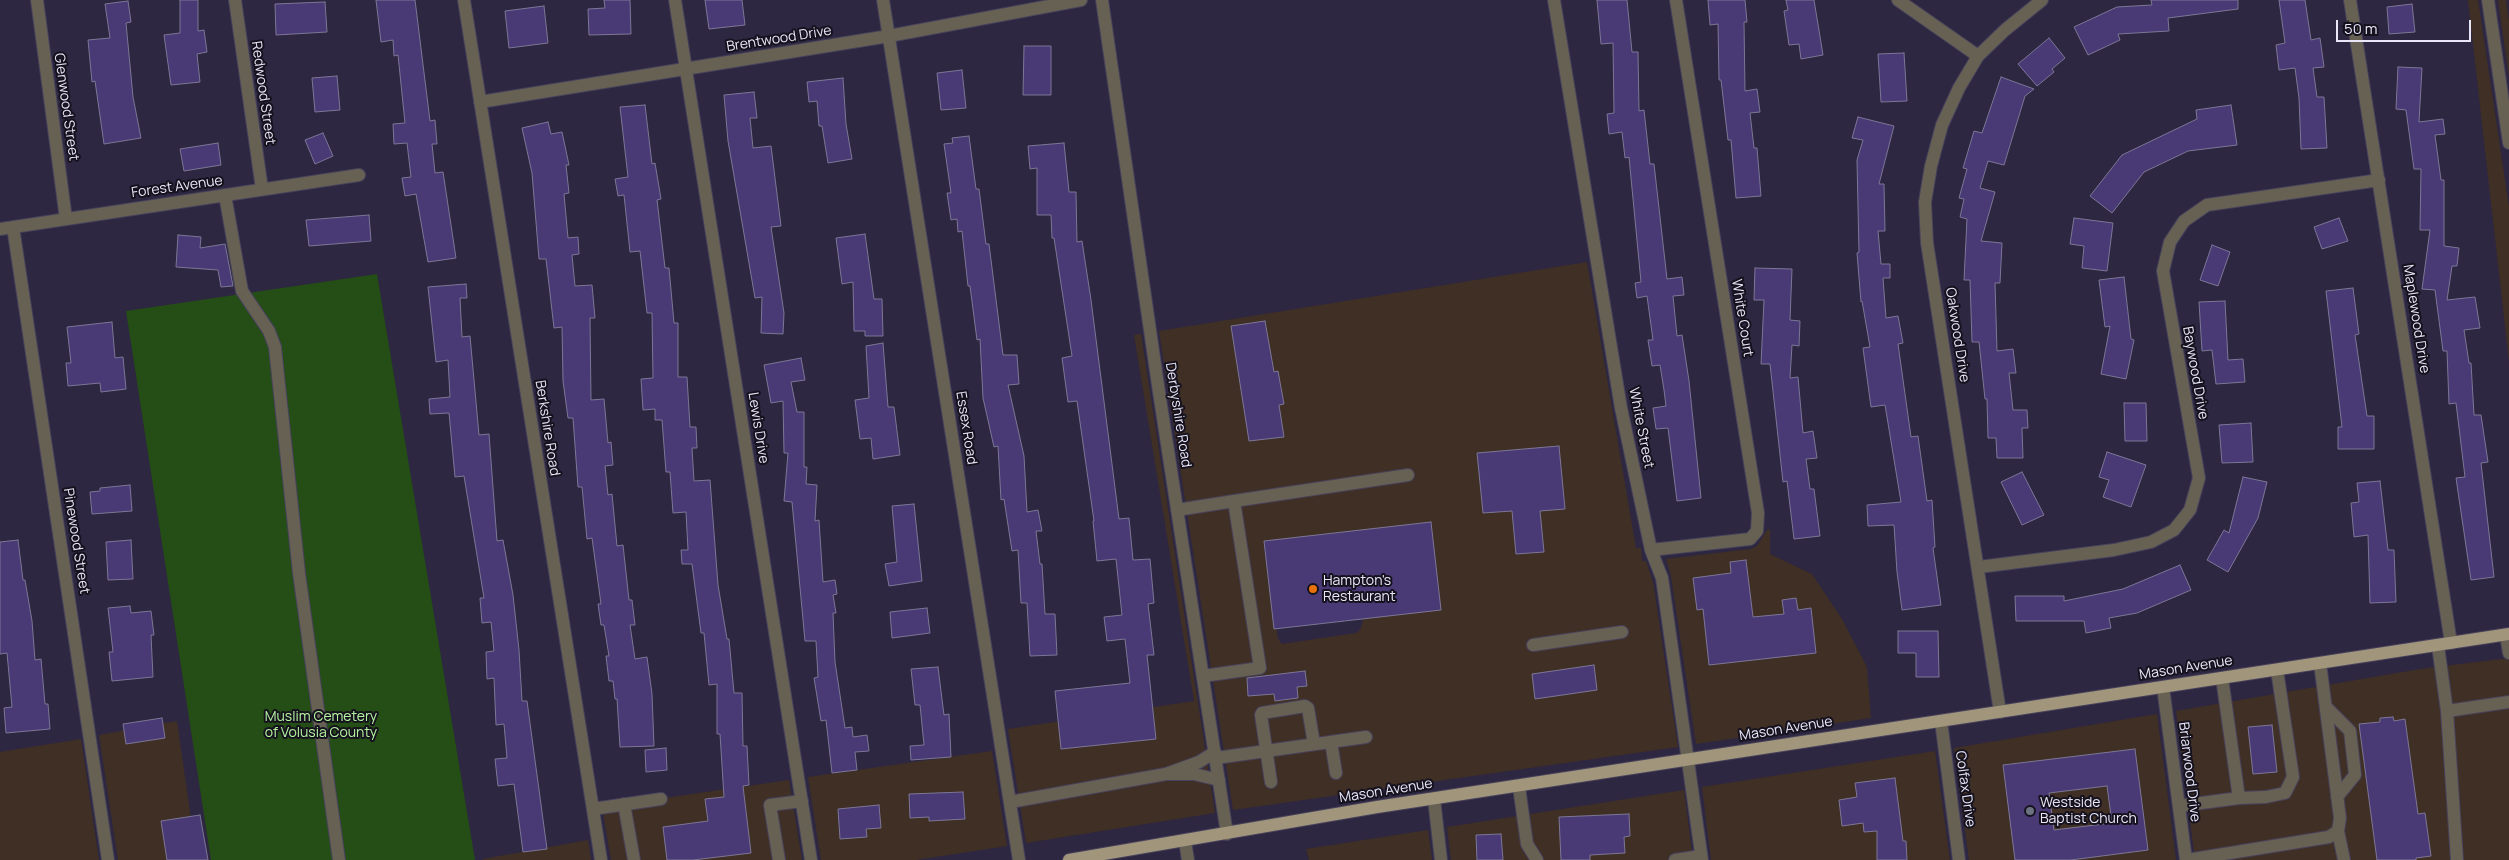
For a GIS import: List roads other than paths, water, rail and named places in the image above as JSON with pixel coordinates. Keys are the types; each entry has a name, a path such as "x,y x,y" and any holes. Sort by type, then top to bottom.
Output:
{"main road":[{"name":"Mason Avenue","path":"1069,860 1434,799 1689,759 2508,635"}],"street":[{"name":"Glenwood Street","path":"37,0 66,218"},
{"name":"Redwood Street","path":"234,0 262,189"},
{"name":"Berkshire Road","path":"464,0 601,860"},
{"name":"Lewis Drive","path":"675,0 811,860"},
{"name":"Essex Road","path":"883,0 1019,860"},
{"name":"Brentwood Drive","path":"480,102 889,36 1082,0"},
{"name":"Derbyshire Road","path":"1102,0 1177,510 1228,834"},
{"name":"White Street","path":"1554,0 1621,408 1651,550 1662,578 1702,858"},
{"name":"White Court","path":"1651,550 1750,539 1758,531 1756,503 1676,0"},
{"path":"1898,0 1978,56"},
{"name":"Oakwood Drive","path":"2000,712 1979,566 1927,243 1925,202 1930,166 1942,125 1959,88 1978,56 2005,30 2042,0"},
{"name":"Maplewood Drive","path":"2350,0 2379,180 2444,644 2458,860"},
{"path":"2488,0 2509,143"},
{"name":"Forest Avenue","path":"0,229 359,175"},
{"name":"Baywood Drive","path":"1979,566 2114,550 2151,542 2174,530 2190,510 2198,478 2163,271 2170,242 2184,221 2207,205 2379,180"},
{"path":"225,195 242,291 269,331 275,347 299,573 339,860"},
{"name":"Pinewood Street","path":"13,227 108,860"},
{"path":"1177,510 1408,475"},
{"path":"1203,676 1260,668 1234,501"},
{"path":"1533,645 1622,632"},
{"path":"2508,635 2509,653"},
{"path":"2320,663 2338,796 2340,818 2338,832 2344,860"},
{"path":"2179,806 2238,798 2266,798 2285,793 2293,777 2277,670"},
{"path":"2222,678 2238,798"},
{"name":"Briarwood Drive","path":"2163,687 2186,860"},
{"path":"2447,711 2509,702"},
{"path":"1271,782 1262,712 1305,706 1308,708 1314,744"},
{"path":"2326,707 2350,731 2355,775 2338,796"},
{"name":"Colfax Drive","path":"1941,721 1959,860"},
{"path":"1010,802 1166,774 1215,755 1266,751 1366,737"},
{"path":"1331,742 1336,773"},
{"path":"1166,774 1194,774 1219,780"},
{"path":"1519,787 1527,844 1537,860"},
{"path":"593,809 661,799"},
{"path":"1434,799 1441,860"},
{"path":"779,860 770,805 802,801"},
{"path":"624,804 634,860"},
{"path":"2186,860 2329,837 2338,832"},
{"path":"1185,841 1188,860"},
{"path":"1675,860 1702,858"}],"place":[{"name":"Hampton's Restaurant","path":"1313,589"},
{"name":"Westside Baptist Church","path":"2030,811"}],"park label":[{"name":"Muslim Cemetery of Volusia County","path":"321,726"}]}
